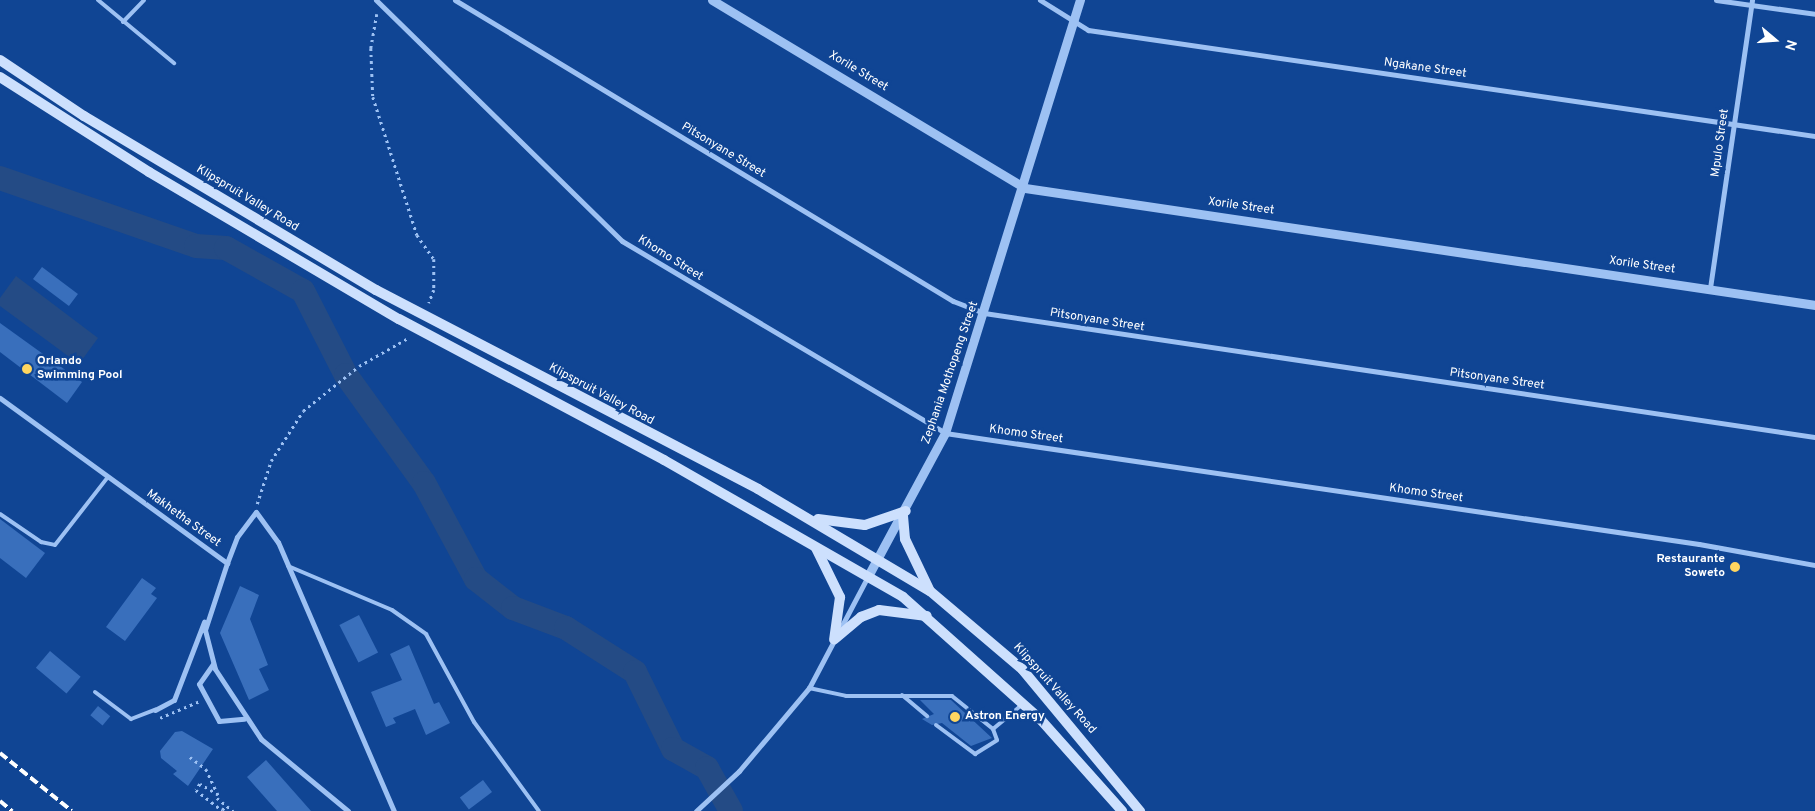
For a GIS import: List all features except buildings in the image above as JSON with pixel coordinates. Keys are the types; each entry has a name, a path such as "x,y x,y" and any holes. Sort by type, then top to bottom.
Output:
{"main road":[{"name":"Klipspruit Valley Road","path":"0,60 84,116 392,299 810,517 878,557 930,591 1022,669 1140,811"},
{"path":"0,77 149,172 391,314 868,576 930,617 1024,703 1065,743 1122,811"},
{"path":"810,517 865,525 905,514 905,539 930,591"},
{"path":"815,547 840,597 835,639"},
{"path":"835,639 861,617 879,610 930,617"}],"street":[{"name":"Pitsonyane Street","path":"455,0 953,301 984,313 1815,437"},
{"name":"Xorile Street","path":"712,0 1025,188 1815,305"},
{"name":"Ngakane Street","path":"1040,0 1088,30 1815,136"},
{"name":"Zephania Mothopeng Street","path":"696,811 739,771 809,688 878,557 905,514 945,433 1025,188 1080,0"},
{"path":"1716,0 1752,3 1815,14"},
{"name":"Khomo Street","path":"377,2 622,241 945,433 1689,542 1815,565"},
{"name":"Mpulo Street","path":"1710,288 1752,3"},
{"name":"Makhetha Street","path":"0,398 227,564 210,609 205,630 213,664 244,719 261,739 348,811"},
{"path":"227,564 237,537 256,512 288,566 394,811"},
{"path":"156,710 174,700 210,609"},
{"path":"213,664 199,684 219,721 244,719"}],"lane":[{"path":"98,0 174,63"},
{"path":"123,22 144,0"},
{"path":"0,514 41,542 55,545 108,477"},
{"path":"288,566 392,610 426,634 474,722 539,811"},
{"path":"809,688 846,696 952,696 993,729 997,740 975,754 936,725"},
{"path":"95,692 131,719 156,710"},
{"path":"902,696 928,716"},
{"path":"993,729 1024,703"}],"path":[{"path":"377,2 371,48 373,97 417,235 434,259 434,290 428,303"},
{"path":"256,512 259,488 280,442 319,396 359,366 408,338"},
{"path":"160,719 189,706"},
{"path":"190,758 206,769 216,798"},
{"path":"226,808 200,784 196,790 226,808 233,811"}],"water":[{"path":"16,276 98,338 79,364 0,306 0,298"}],"waterway":[{"path":"0,178 196,246 226,248 303,291 346,375 424,483 476,579 513,608 566,628 635,672 673,749 707,768 731,811"}],"railway":[{"path":"0,753 72,811"},
{"path":"0,801 12,811"}],"place":[{"name":"Orlando Swimming Pool","path":"27,369"},
{"name":"Restaurante Soweto","path":"1735,567"},
{"name":"Astron Energy","path":"955,717"}]}
